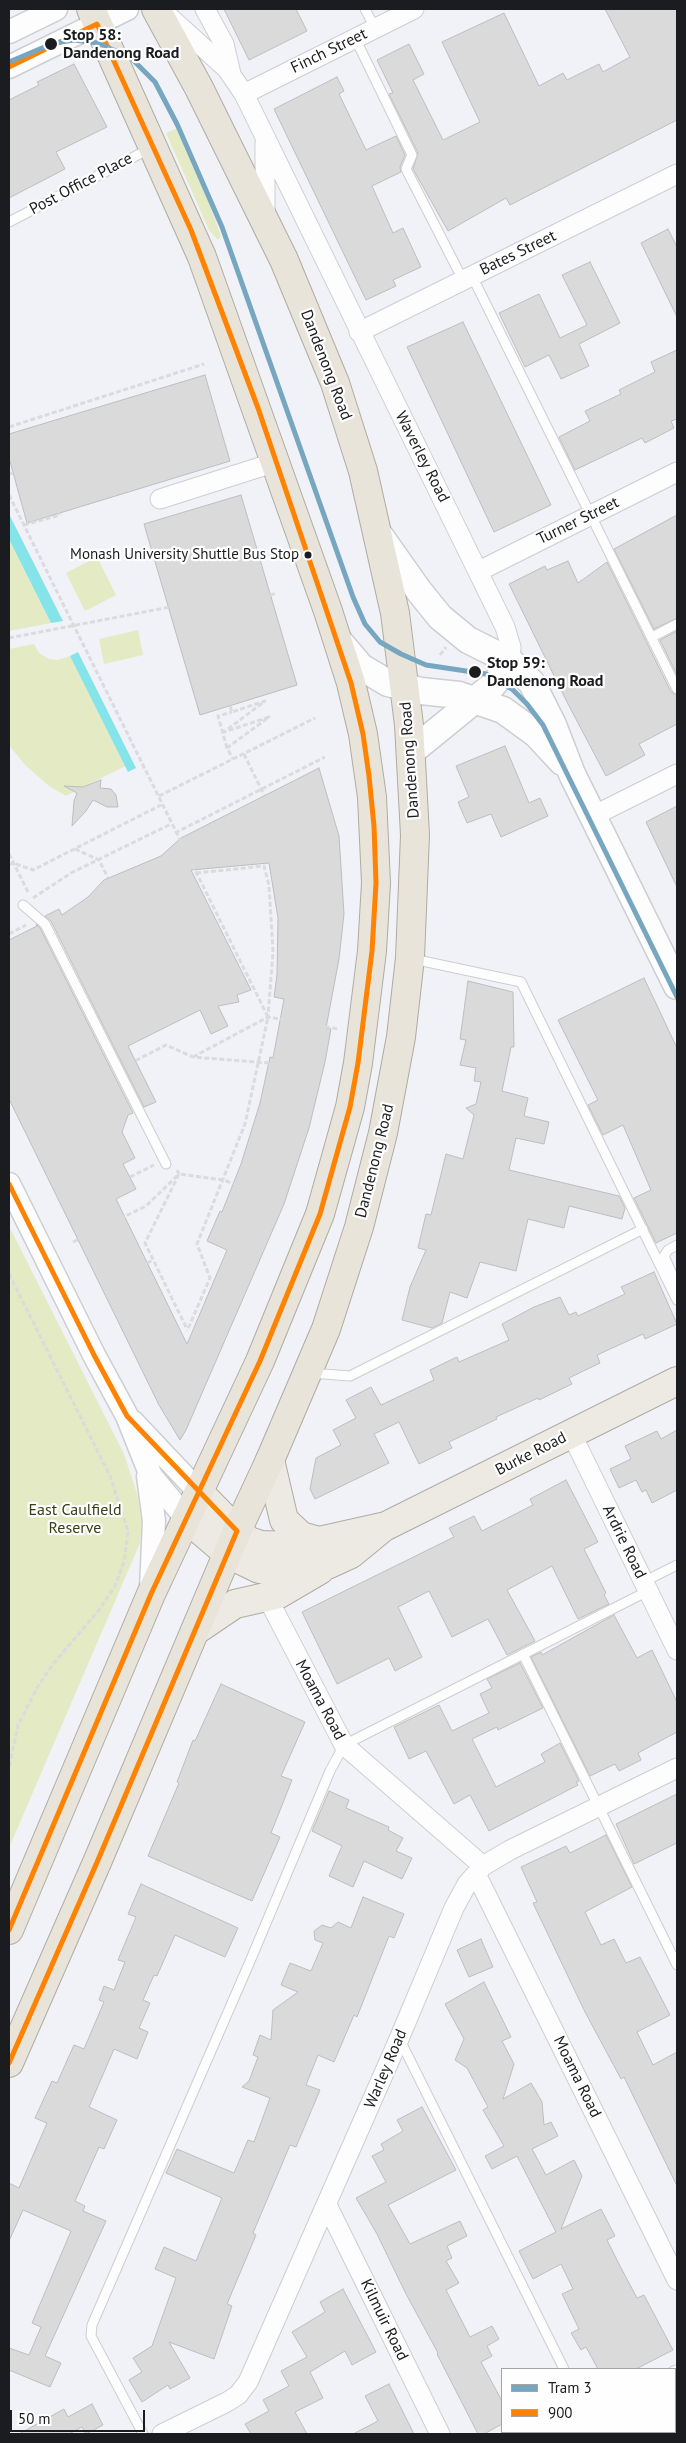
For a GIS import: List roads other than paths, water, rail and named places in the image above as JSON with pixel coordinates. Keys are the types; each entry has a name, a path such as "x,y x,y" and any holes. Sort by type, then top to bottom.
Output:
{"highway":[{"name":"Dandenong Road","path":"9,2063 102,1852 232,1542 308,1373 339,1291 374,1171 390,1101 401,1037 410,958 415,835 411,752 405,688 395,613 378,533 357,451 335,383 296,285 199,88 156,9"},
{"path":"9,1930 151,1594 267,1344 317,1222 350,1107 358,1063 372,951 376,851 372,797 363,734 351,682 276,462 202,256 94,16"}],"main road":[{"path":"378,533 440,617 468,640 510,661 532,683 553,725 572,774 677,986"},
{"path":"338,640 352,658 367,672 388,683 405,688 474,699 503,710 524,723 572,774"},
{"path":"411,752 498,680 510,661"},
{"name":"Burke Road","path":"186,1518 232,1542 291,1547 325,1554 341,1536 384,1527 677,1380"},
{"path":"196,1631 235,1604 285,1592 325,1554 284,1520 270,1460"},
{"name":"Burke Road","path":"199,1492 232,1542"}],"street":[{"path":"9,32 56,9"},
{"path":"9,67 94,16 127,9"},
{"name":"Waverley Road","path":"160,9 231,74 244,94 359,332 506,627 510,641 510,661"},
{"path":"205,9 224,44 231,74"},
{"name":"Finch Street","path":"244,94 414,9"},
{"name":"Waverley Road","path":"265,138 265,220"},
{"name":"Bates Street","path":"359,332 677,174"},
{"path":"160,499 276,462"},
{"name":"Turner Street","path":"479,571 677,472"},
{"path":"593,816 677,774"},
{"path":"9,1184 94,1355 127,1416 147,1468 159,1488 186,1518"},
{"path":"127,1416 199,1492"},
{"name":"Ardrie Road","path":"571,1433 677,1650"},
{"path":"147,1468 154,1521 151,1594"},
{"name":"Moama Road","path":"268,1597 344,1745 480,1870 677,2280"},
{"name":"Warley Road","path":"162,2434 227,2402 244,2388 327,2205 454,1908 467,1884 480,1870 510,1850 677,1768"},
{"name":"Kilmuir Road","path":"327,2205 440,2434"}],"lane":[{"path":"365,9 375,28"},
{"path":"355,38 412,155 406,169 467,278 677,689"},
{"name":"Post Office Place","path":"9,222 153,147"},
{"path":"652,637 677,624"},
{"path":"23,905 45,924 165,1162"},
{"path":"410,958 521,982 677,1300"},
{"path":"308,1373 350,1376 643,1230"},
{"path":"677,1245 668,1250 664,1256 677,1285"},
{"path":"143,2434 91,2336 92,2325 251,1959 330,1771 344,1745 523,1654 646,1587 677,1565"},
{"path":"523,1654 677,1965"},
{"path":"399,2039 564,2368"}],"water":[{"path":"9,514 63,621 51,623 9,539"},
{"path":"78,652 136,768 128,772 70,656"}],"tram line":[{"name":"3","path":"9,62 54,43 74,40 98,43 131,58 155,82 177,124 222,227 353,597 365,624 380,642 401,654 426,665 486,674 512,689 527,704 543,725 677,997"}],"place":[{"name":"Stop 58: Dandenong Road","path":"51,44"},
{"name":"Monash University Shuttle Bus Stop","path":"308,555"},
{"name":"Stop 59: Dandenong Road","path":"475,672"}],"park label":[{"name":"East Caulfield Reserve","path":"75,1519"}]}
